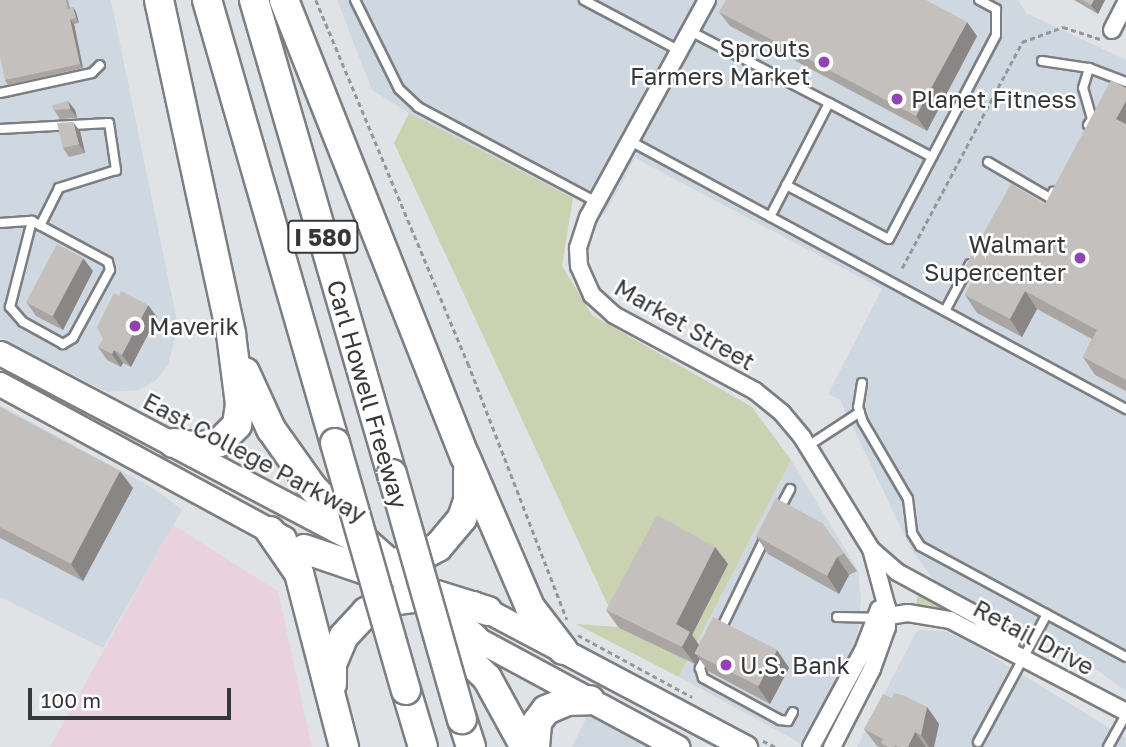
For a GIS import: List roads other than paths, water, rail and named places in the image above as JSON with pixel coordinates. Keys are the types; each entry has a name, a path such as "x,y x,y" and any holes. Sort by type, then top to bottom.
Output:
{"highway":[{"path":"159,0 231,334 240,404 237,425 226,438 209,445 173,443"},
{"name":"Carl Howell Freeway","path":"207,0 423,747"},
{"name":"Carl Howell Freeway","path":"254,0 471,747"},
{"path":"284,0 465,456 530,607 567,641"},
{"path":"231,334 261,411 283,449 322,499 385,563 487,678 525,747"},
{"path":"304,549 342,564 385,563 438,547 457,526 468,501 465,456"},
{"path":"318,520 385,563"},
{"path":"270,531 299,573 344,747"},
{"path":"415,598 475,639"},
{"path":"332,695 335,655 351,627 384,602 415,598 459,599 488,611"},
{"path":"535,747 537,722 546,710 567,701 590,700"}],"main road":[{"name":"East College Parkway","path":"0,353 318,520"},
{"path":"0,384 304,549 415,598"},
{"path":"385,563 488,611 567,641 745,747"},
{"path":"475,639 677,747"}],"street":[{"name":"Market Street","path":"707,0 597,202 578,248 583,281 592,295 614,315 755,391 782,413 808,446 871,549 884,597 876,660 832,747"},
{"path":"1112,30 1126,3"},
{"path":"871,549 897,572 978,616 1025,657"},
{"name":"Market Street","path":"811,747 882,616"},
{"name":"Retail Drive","path":"882,616 950,620 1025,657 1126,713"}],"lane":[{"path":"355,0 399,89 418,107 597,202"},
{"path":"584,0 680,51"},
{"path":"786,185 889,239 996,36 996,9 979,0"},
{"path":"690,31 932,157"},
{"path":"1042,61 1089,68 1126,82"},
{"path":"0,93 92,73 100,65"},
{"path":"1086,130 1091,119 1083,88 1089,68"},
{"path":"770,216 829,103"},
{"path":"0,129 109,123 116,170 59,188 36,224 10,307 23,322 63,344 73,338 110,270 108,262 36,224 0,223"},
{"path":"632,142 1126,409"},
{"path":"988,162 1050,198 1056,187"},
{"path":"1009,190 1015,178"},
{"path":"945,311 977,251"},
{"path":"862,383 860,412 908,499 912,533 920,546 1126,657"},
{"path":"808,446 860,412"},
{"path":"790,489 700,668 703,678 780,720 788,721 793,712"},
{"path":"978,742 1046,614"},
{"path":"837,617 882,616"},
{"path":"1108,747 1126,713"}],"place":[{"name":"Sprouts Farmers Market","path":"824,62"},
{"name":"Planet Fitness","path":"897,99"},
{"name":"Walmart Supercenter","path":"1080,258"},
{"name":"Maverik","path":"135,326"},
{"name":"U.S. Bank","path":"726,665"}]}
